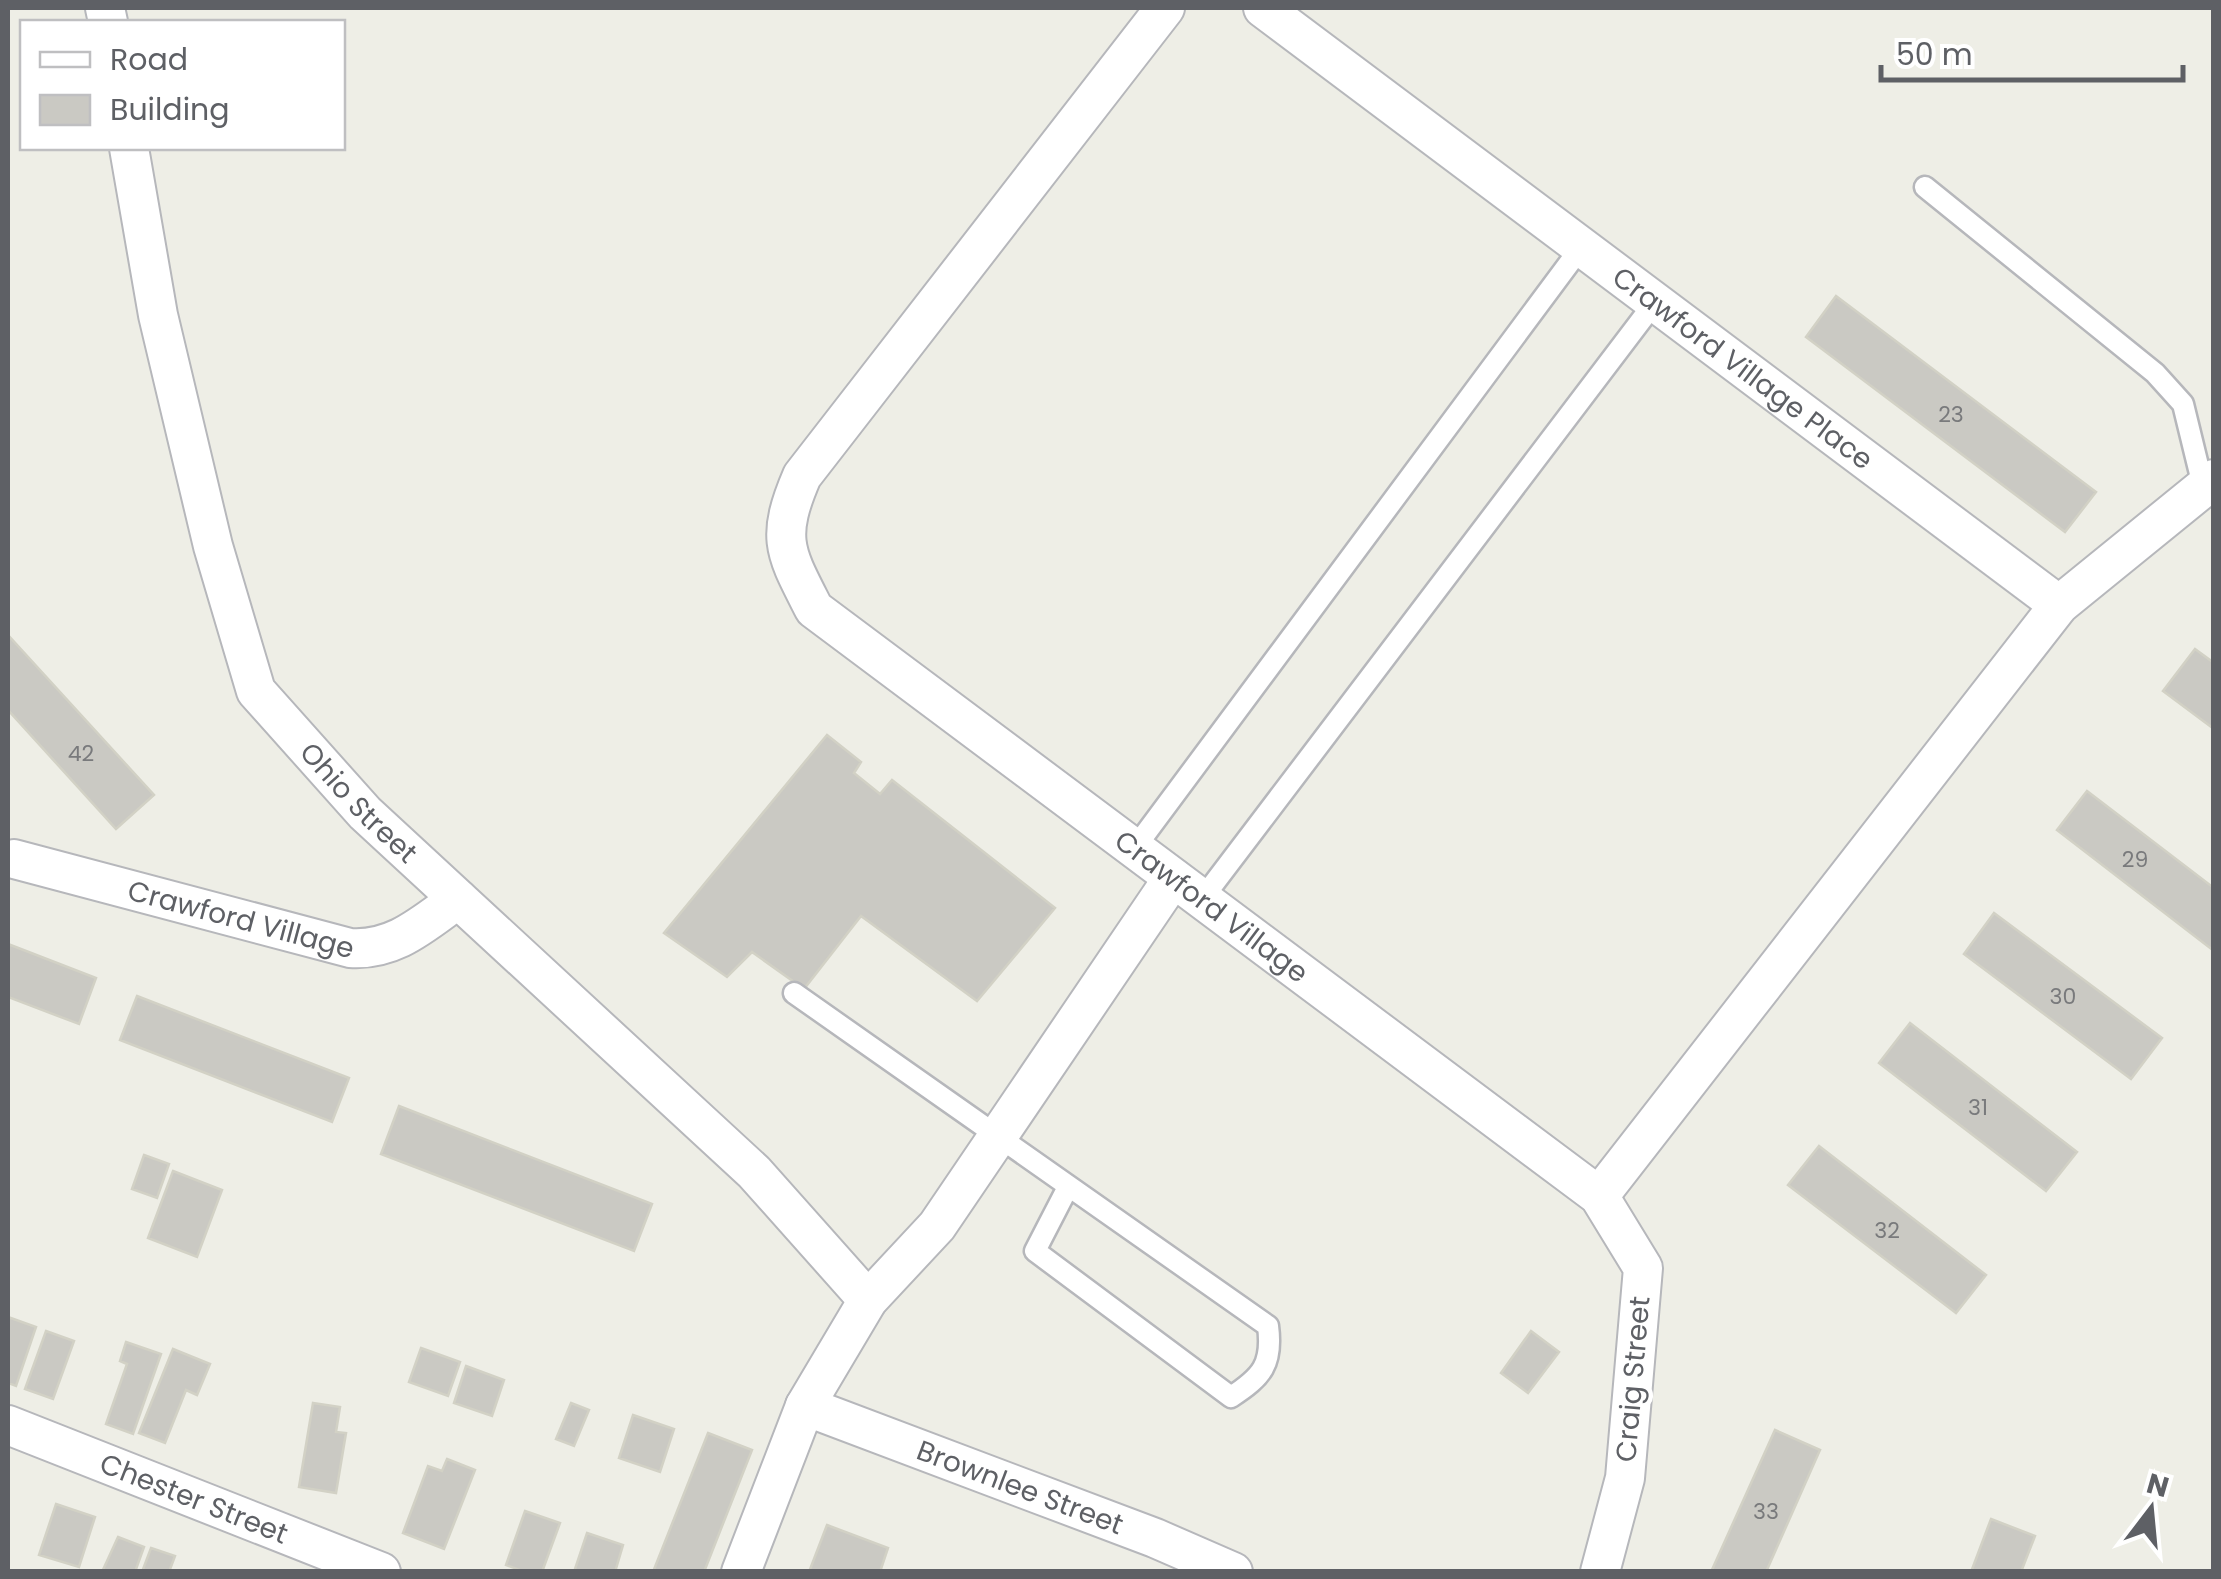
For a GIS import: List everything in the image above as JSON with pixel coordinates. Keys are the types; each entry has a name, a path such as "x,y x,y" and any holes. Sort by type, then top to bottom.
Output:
{"street":[{"name":"Crawford Village","path":"1166,8 802,476 786,512 787,556 814,609 1599,1196"},
{"name":"Crawford Village Place","path":"1266,9 2059,605"},
{"name":"Ohio Street","path":"129,150 162,334 213,546 256,691 365,812 754,1172 868,1300"},
{"path":"1599,1196 2059,605 2208,482"},
{"name":"Crawford Village","path":"11,858 350,948 372,950 401,940 458,899"},
{"path":"741,1572 805,1406 868,1300 937,1226 998,1136 1187,889"},
{"name":"Craig Street","path":"1599,1196 1643,1268 1625,1478 1600,1572"},
{"name":"Brownlee Street","path":"805,1406 1154,1538 1233,1572"},
{"name":"Chester Street","path":"8,1424 382,1572"}],"lane":[{"path":"1925,187 2155,373 2182,404 2208,482"},
{"path":"1134,849 1582,246"},
{"path":"1187,889 1656,302"},
{"path":"794,993 1268,1326 1271,1351 1256,1380 1231,1397 1034,1251 1068,1187"}],"building":[{"path":"1836,296 2096,492 2065,532 1806,337"},
{"path":"8,635 154,795 116,829 8,710"},
{"path":"2195,649 2214,663 2214,729 2163,691"},
{"path":"827,735 861,762 854,773 880,794 892,780 1055,908 977,1001 861,916 804,989 752,952 727,977 664,933"},
{"path":"2087,791 2214,888 2214,951 2057,830"},
{"path":"1994,913 2162,1038 2131,1079 1964,954"},
{"path":"8,944 96,978 79,1024 8,997"},
{"path":"137,996 349,1078 332,1122 120,1040"},
{"path":"1910,1023 2077,1152 2046,1191 1879,1063"},
{"path":"399,1106 652,1204 634,1251 381,1154"},
{"path":"1819,1146 1986,1275 1956,1313 1788,1185"},
{"path":"144,1155 169,1164 157,1198 132,1189"},
{"path":"173,1171 222,1190 197,1257 148,1238"},
{"path":"8,1317 36,1327 16,1386 8,1383"},
{"path":"46,1331 74,1341 53,1399 25,1389"},
{"path":"1531,1331 1559,1352 1528,1393 1501,1373"},
{"path":"126,1342 161,1354 133,1434 106,1424 127,1364 120,1361"},
{"path":"421,1348 460,1362 448,1396 409,1382"},
{"path":"173,1349 210,1364 197,1395 186,1390 165,1443 139,1433"},
{"path":"466,1366 504,1380 492,1416 454,1403"},
{"path":"313,1403 340,1407 336,1432 346,1433 336,1493 299,1487"},
{"path":"571,1403 589,1410 574,1446 556,1439"},
{"path":"633,1415 674,1429 660,1472 619,1458"},
{"path":"1775,1430 1820,1450 1766,1572 1711,1572"},
{"path":"708,1433 752,1450 704,1572 653,1572"},
{"path":"447,1459 475,1470 444,1549 403,1533 428,1466 442,1471"},
{"path":"56,1504 95,1517 79,1567 39,1555"},
{"path":"525,1511 560,1523 542,1572 525,1572 506,1565"},
{"path":"1991,1519 2035,1536 2021,1572 1971,1572"},
{"path":"827,1525 888,1548 880,1572 809,1572"},
{"path":"587,1533 623,1545 615,1572 574,1572"},
{"path":"118,1537 144,1547 135,1572 102,1572"},
{"path":"151,1548 175,1556 169,1572 142,1572"}]}
